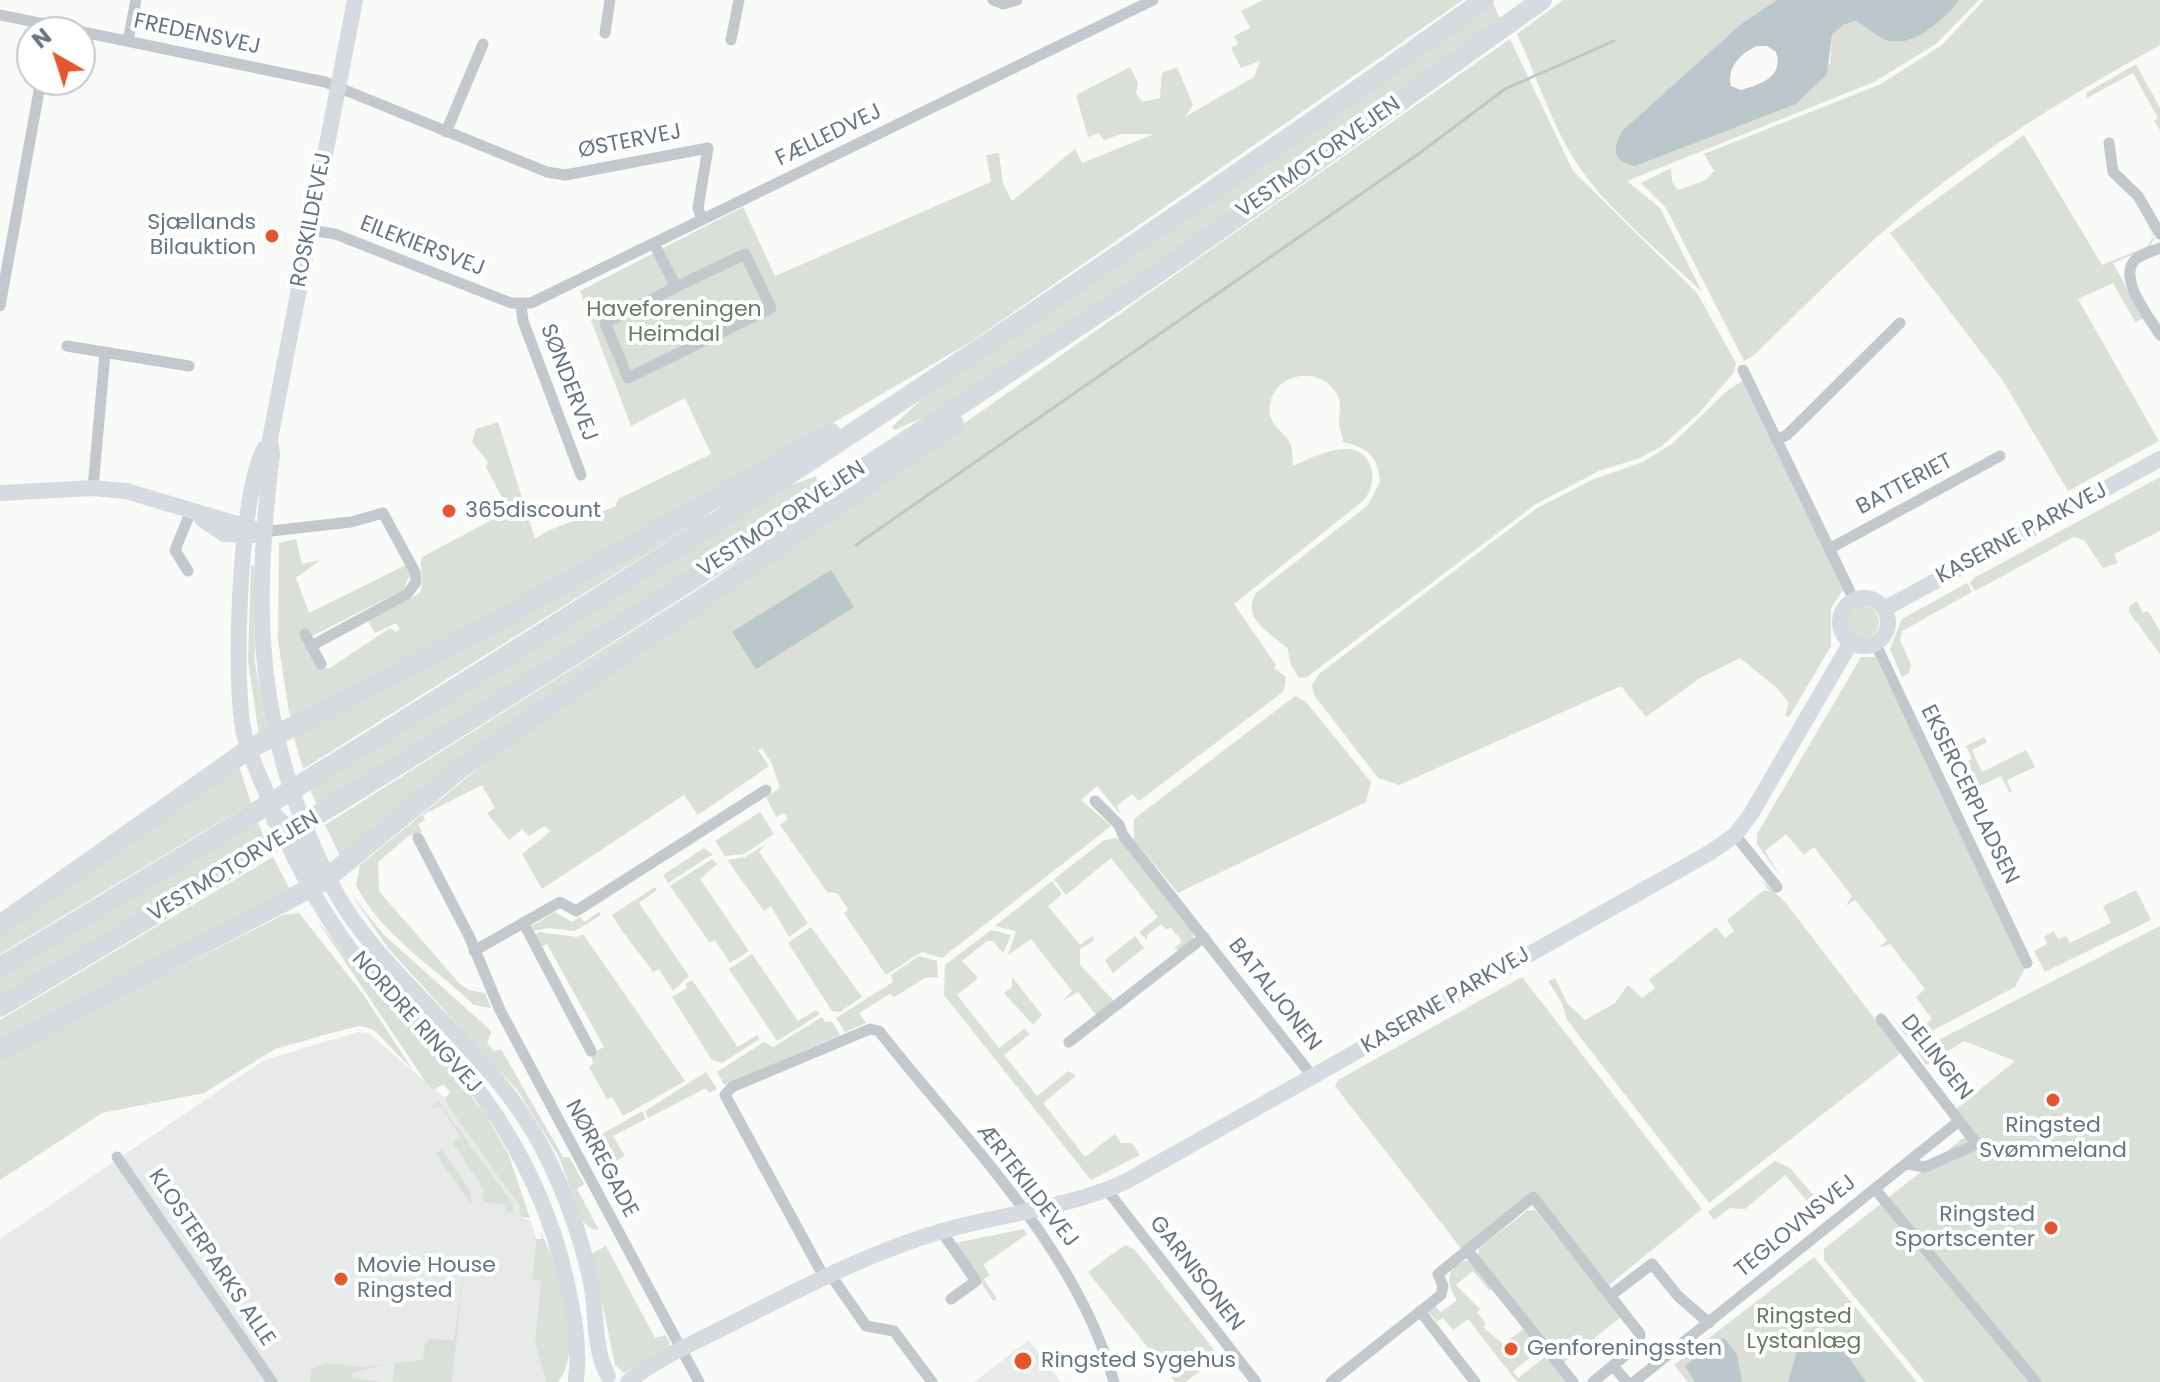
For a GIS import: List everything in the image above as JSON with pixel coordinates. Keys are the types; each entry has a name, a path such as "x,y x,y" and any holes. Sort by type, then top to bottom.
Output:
{"highway":[{"name":"VESTMOTORVEJEN","path":"0,967 448,695 953,369 1484,0"},
{"name":"VESTMOTORVEJEN","path":"0,1007 458,728 1107,308 1542,0"},
{"path":"0,1050 346,864 465,765 1073,341 1107,308"},
{"path":"0,925 275,734 472,635 854,420 953,369"},
{"path":"276,819 293,836 317,880"}],"street":[{"path":"128,41 136,0"},
{"name":"ROSKILDEVEJ","path":"252,532 262,453 270,439 355,0"},
{"path":"605,33 610,0"},
{"path":"731,40 739,0"},
{"path":"993,0 1003,4 1017,0"},
{"name":"FÆLLEDVEJ","path":"521,305 542,299 1153,0"},
{"name":"FREDENSVEJ","path":"96,36 339,86"},
{"path":"446,132 483,44"},
{"name":"ØSTERVEJ","path":"339,86 353,95 547,172 565,175 708,148 698,208 702,220"},
{"path":"0,306 38,96"},
{"path":"2109,143 2113,172 2138,196 2160,234"},
{"name":"EILEKIERSVEJ","path":"309,230 335,234 521,305"},
{"path":"654,244 676,287"},
{"path":"2160,248 2137,258 2130,267 2129,279 2160,335"},
{"path":"745,254 771,308 628,378 605,323 676,287 745,254"},
{"name":"SØNDERVEJ","path":"521,305 523,321 581,475"},
{"path":"1776,440 1787,435 1900,323"},
{"path":"67,346 189,366"},
{"path":"93,488 105,353"},
{"path":"1743,370 1854,600"},
{"name":"BATTERIET","path":"1829,549 2000,456"},
{"name":"KASERNE PARKVEJ","path":"1884,609 2160,459"},
{"path":"0,493 93,488 142,494 191,511 224,534 351,522 383,513 415,572 416,582 407,594 311,646"},
{"path":"188,571 175,550 191,511"},
{"path":"252,532 237,675 253,747 276,819"},
{"name":"NORDRE RINGVEJ","path":"252,532 261,643 275,734 317,880 344,942 381,988 464,1075 509,1137 539,1197 561,1253 573,1310 578,1361 574,1381"},
{"path":"1854,600 1874,600 1884,609 1886,632 1875,643 1867,646 1851,642 1842,631 1841,617 1854,600"},
{"path":"305,634 321,664"},
{"name":"KASERNE PARKVEJ","path":"628,1382 676,1353 827,1275 942,1232 1107,1190 1313,1077 1735,835 1851,642"},
{"name":"EKSERCERPLADSEN","path":"1875,643 2027,963"},
{"path":"253,747 267,752 279,785 294,803"},
{"path":"474,951 560,902 576,911 766,790"},
{"name":"BATALJONEN","path":"1095,801 1119,825 1123,835 1313,1077"},
{"path":"1735,835 1777,887"},
{"name":"NØRREGADE","path":"418,838 500,1010 676,1353 699,1382"},
{"path":"346,864 342,873 343,887 390,963"},
{"name":"NORDRE RINGVEJ","path":"317,880 487,1066 544,1151 578,1232 591,1284 602,1364 614,1379"},
{"path":"524,924 591,1051"},
{"name":"BATALJONEN","path":"1069,1042 1204,937"},
{"name":"DELINGEN","path":"1881,1019 1959,1121"},
{"name":"ÆRTEKILDEVEJ","path":"827,1275 725,1095 732,1087 870,1029 879,1031 1024,1212 1080,1292 1097,1328 1114,1382"},
{"name":"TEGLOVNSVEJ","path":"1634,1382 1959,1121 1977,1144 1925,1167 1908,1164"},
{"name":"KLOSTERPARKS ALLE","path":"117,1157 272,1382"},
{"path":"1875,1189 2036,1382"},
{"name":"GARNISONEN","path":"1107,1190 1256,1382"},
{"path":"1331,1382 1441,1295 1443,1286 1438,1274 1533,1197 1611,1295 1641,1339 1593,1382"},
{"path":"942,1232 976,1281 951,1299"},
{"path":"1468,1251 1573,1382"},
{"path":"1611,1295 1652,1264 1678,1296 1709,1323"},
{"path":"827,1275 866,1326 894,1331 932,1382"},
{"path":"1420,1311 1475,1382"},
{"name":"KASERNE PARKVEJ","path":"647,1382 676,1353"},
{"path":"1613,1366 1627,1382"},
{"path":"574,1381 591,1375 614,1379"}],"shaded area":[{"path":"1777,0 1960,0 1929,30 1909,40 1889,41 1855,21 1843,25 1832,35 1827,74 1796,104 1635,166 1618,158 1616,148 1623,130 1741,24","holes":["1757,46 1767,46 1776,52 1778,61 1774,73 1763,82 1741,90 1731,86 1731,73 1740,57"]},
{"path":"831,570 854,607 756,669 732,632"},
{"path":"358,1032 368,1033 445,1098 519,1205 520,1217 531,1221 536,1239 532,1280 541,1280 535,1343 546,1382 0,1382 0,1239 264,1060"},
{"path":"1811,1331 1844,1351 1866,1382 1788,1382 1801,1337"},
{"path":"1724,1338 1737,1354 1742,1382 1695,1382 1685,1366"},
{"name":"Ringsted Sygehus","path":"1029,1340 1061,1382 974,1382"}],"green space":[{"name":"Haveforeningen Heimdal","path":"1263,0 1463,0 972,341 617,550 292,717 289,713 278,640 279,543 296,539 302,564 320,560 296,578 309,613 406,565 410,575 403,590 312,636 319,668 330,668 390,628 396,632 400,629 396,623 375,633 368,621 420,593 422,557 507,512 486,467 488,462 472,442 476,429 498,422 535,539 563,525 616,506 618,499 711,454 685,398 631,426 580,291 743,207 775,276 991,182 986,155 999,153 1003,184 1012,201 1075,149 1082,163 1154,134 1121,134 1104,140 1099,133 1088,137 1076,95 1130,67 1138,83 1136,93 1142,102 1160,98 1162,73 1177,67 1193,105 1185,117 1254,77 1260,61 1241,68 1231,48 1238,44 1234,36 1250,28 1241,11"},
{"path":"1563,0 1777,0 1741,24 1623,130 1830,64 1832,35 1843,25 1855,21 1884,39 1899,42 1928,29 1960,0 1979,0 1936,44 1874,82 1627,181 1660,208 1702,292 1622,217 1593,185 1570,153 1553,120 1517,34"},
{"path":"1984,0 2160,0 2160,45 2053,108 1950,177 1869,244 1753,356 1744,361 1666,208 1641,183 1671,168 1672,182 1678,190 1706,180 1714,171 1704,154 1881,84 1942,45"},
{"path":"1493,3 1501,21 1185,243 938,411 895,430 892,427 928,393"},
{"path":"1510,39 1573,171 1697,293 1736,363 1734,372 1700,412 1662,446 1640,458 1599,471 1536,504 1307,677 1299,678 1290,663 1288,649 1255,619 1252,603 1256,593 1368,505 1380,482 1377,466 1370,455 1359,447 1343,442 1339,425 1340,402 1330,385 1321,379 1300,376 1281,385 1270,404 1270,416 1290,444 1293,466 1326,452 1347,449 1364,455 1372,469 1371,486 1363,501 1234,604 1276,665 1274,668 1286,677 1284,691 1139,801 1132,794 1117,806 1121,815 1097,786 1081,800 1111,826 942,958 922,952 886,975 844,913 848,909 837,893 827,892 780,825 788,819 784,813 776,817 766,797 780,788 772,764 762,748 758,750 769,766 698,815 684,795 542,889 522,854 551,831 544,826 529,836 522,829 509,840 487,813 495,808 482,785 423,815 425,820 418,824 422,832 407,837 378,862 379,891 459,983 469,990 485,993 491,1008 474,1005 379,920 356,885 360,865 502,749"},
{"path":"2136,64 2160,108 2160,130 2154,121 2158,118 2133,73 2087,98 2086,93"},
{"path":"2024,135 2102,265 2148,246 2153,237 2144,216 2154,238 2150,247 2113,263 2143,318 2135,322 2113,283 2078,299 2159,441 2068,491 2003,381 1890,233"},
{"path":"1742,381 1843,590 1831,608 1831,646 1789,717 1785,716 1789,703 1778,689 1740,658 1700,678 1646,717 1621,686 1399,785 1378,778 1314,695 1312,685 1319,674 1537,508 1594,479 1643,462 1673,443 1727,391"},
{"path":"816,476 818,485 799,502 318,808 310,789 789,486"},
{"path":"2160,477 2160,531 2114,554 2118,563 2103,568 2084,540 2074,537 1975,591 1970,583 1974,578"},
{"path":"708,511 711,514 303,769 293,734"},
{"path":"741,562 341,858 325,825"},
{"path":"251,565 254,567 255,663 267,732 259,736 248,660"},
{"path":"1967,583 1972,592 1902,631 1900,640 1911,665 1909,673 1902,677 1890,649 1902,619"},
{"path":"2137,601 2143,613 2148,611 2160,631 2160,654 2129,612 2129,606"},
{"path":"1863,606 1874,611 1879,622 1874,633 1863,638 1852,633 1847,622 1852,611"},
{"path":"1861,657 1875,657 2025,968 2015,987 1911,1042 1892,1018 1910,1036 1932,1019 1916,997 1925,989 1890,944 1879,948 1887,940 1855,900 1846,906 1852,896 1814,847 1804,855 1786,834 1765,851 1780,876 1757,844 1757,834"},
{"path":"1295,696 1306,702 1371,782 1366,802 1178,893 1134,840 1134,819"},
{"path":"1984,737 1987,742 1972,750 1982,772 2026,750 2035,767 2007,780 2012,792 2001,776 1961,795 1964,805 1951,778 1969,769 1966,762 1972,759 1966,746"},
{"path":"238,763 251,803 0,954 0,934"},
{"path":"760,812 774,834 744,854 725,856 715,841"},
{"path":"257,820 265,839 0,998 0,976"},
{"path":"1120,839 1193,932 1193,940 1180,950 1174,949 1182,941 1171,928 1166,929 1161,924 1147,935 1147,940 1139,932 1158,917 1111,858 1066,895 1054,879 1103,841"},
{"path":"766,844 759,852 808,923 789,937 771,906 764,911 727,860 745,857"},
{"path":"704,848 713,854 668,883 663,875"},
{"path":"273,857 293,895 0,1044 0,1020"},
{"path":"712,859 717,864 700,879 749,951 730,963 715,940 710,943 670,886"},
{"path":"1760,879 1785,902 1901,1053 1709,1203 1567,1020 1562,1003 1548,981 1555,978 1567,1003 1585,1020 1615,1003 1628,985 1642,998 1655,988 1649,980 1716,927 1725,938 1734,931 1727,920 1764,890 1770,892"},
{"path":"1052,881 1062,894 1048,906 1080,945 1092,936 1095,940 1080,949 1080,965 1114,1001 1096,1015 1078,992 1062,1001 1072,991 1031,939 1008,955 1016,931 995,926"},
{"path":"655,887 657,890 639,903 689,976 673,991 659,969 653,972 612,915"},
{"path":"2136,890 2151,920 2045,972 2034,951 2047,944 2044,937 2054,931 2058,939 2066,936 2070,943 2111,923 2103,906"},
{"path":"351,894 383,934 489,1029 491,1033 487,1043 494,1051 501,1049 563,1157 570,1158 584,1184 577,1189 599,1230 582,1221 559,1157 518,1091 388,948"},
{"path":"555,912 572,922 580,917 584,922 599,912 601,915 575,931 549,928 534,931 532,926"},
{"path":"299,913 363,994 413,1070 374,1030 360,1026 346,1029 275,1049 204,1093 102,1113 0,1180 0,1059 283,915"},
{"path":"315,917 353,966 450,1069 485,1114 508,1153 530,1218 520,1217 519,1205 449,1107 445,1098 450,1092 443,1084 434,1090 427,1084"},
{"path":"2160,926 2160,1382 1925,1382 1824,1260 1824,1249 1972,1131 1956,1109 2015,1061 1964,1041 1926,1065 1917,1051"},
{"path":"811,927 862,997 840,1012 832,1011 788,943"},
{"path":"991,930 1011,935 1003,953 993,941 987,941 962,961 978,978 957,995 999,1048 1024,1029 1030,1034 1004,1055 1037,1096 1068,1071 1076,1076 1043,1103 1085,1157 1115,1134 1121,1143 1132,1143 1140,1155 1091,1180 944,995 945,965"},
{"path":"539,932 577,937 583,934 685,1081 623,1116 612,1097 607,1099 589,1067 593,1063 591,1054 604,1047 547,944 538,948 535,935"},
{"path":"1135,936 1144,948 1113,973 1105,960"},
{"path":"752,954 798,1021 816,1010 820,1014 777,1041 729,969"},
{"path":"919,956 937,961 938,977 925,978 894,997 890,994 859,1013 866,1023 845,1032 836,1018 893,982 891,975"},
{"path":"1012,977 1042,1015 1033,1025 1004,993 1012,987"},
{"path":"1522,977 1702,1209 1609,1285 1536,1193 1463,1251 1335,1086 1338,1080"},
{"path":"692,980 738,1047 757,1035 760,1039 722,1063 712,1060 672,997 687,988 685,984"},
{"path":"822,1017 825,1022 832,1022 840,1035 724,1085 717,1072 764,1042 773,1047"},
{"path":"706,1072 717,1089 709,1093 706,1088 648,1118 645,1111"},
{"path":"438,1101 513,1204 513,1213 506,1211 505,1204 483,1202 483,1188 453,1143 461,1137 440,1106 430,1109"},
{"path":"642,1111 646,1119 613,1136 625,1156 602,1168 597,1160 603,1156 595,1142 604,1138 597,1137"},
{"path":"442,1150 471,1192 471,1205 436,1154"},
{"path":"1775,1161 1790,1168 1827,1211 1820,1216 1785,1175 1745,1209 1730,1208 1714,1220 1708,1212"},
{"path":"1535,1210 1621,1317 1563,1363 1478,1256 1479,1248 1527,1211"},
{"path":"1023,1229 1027,1234 983,1265 990,1275 984,1279 997,1299 993,1301 956,1243"},
{"path":"540,1231 555,1265 569,1330 566,1368 558,1382 546,1382 535,1343 541,1281 532,1280 536,1239 542,1239"},
{"path":"1125,1245 1135,1250 1219,1356 1186,1382 1175,1382 1088,1272"},
{"path":"606,1246 655,1338 665,1335 670,1342 667,1350 624,1373 615,1365 592,1253"},
{"name":"Ringsted Lystanlæg","path":"1814,1257 1917,1382 1688,1382 1674,1365"},
{"path":"1470,1260 1492,1287 1490,1291 1473,1271 1456,1285 1480,1309 1477,1312 1486,1324 1483,1327 1503,1344 1525,1328 1541,1349 1513,1371 1518,1378 1545,1357 1568,1382 1517,1382 1468,1319 1453,1330 1443,1318 1437,1322 1428,1311 1435,1306 1441,1312 1457,1300 1450,1275 1456,1266"},
{"path":"464,1268 452,1382 393,1382 394,1363 423,1360 425,1343 430,1339 454,1340"},
{"path":"325,1363 364,1367 386,1364 352,1373 352,1378 382,1382 310,1382 311,1370"}],"waterway":[{"path":"856,545 1417,155 1505,89 1614,41"}],"place":[{"name":"Sjællands Bilauktion","path":"272,236"},
{"name":"365discount","path":"449,511"},
{"name":"Ringsted Svømmeland","path":"2053,1100"},
{"name":"Ringsted Sportscenter","path":"2051,1228"},
{"name":"Movie House Ringsted","path":"341,1279"},
{"name":"Genforeningssten","path":"1511,1349"},
{"name":"Ringsted Sygehus","path":"1023,1361"}]}
